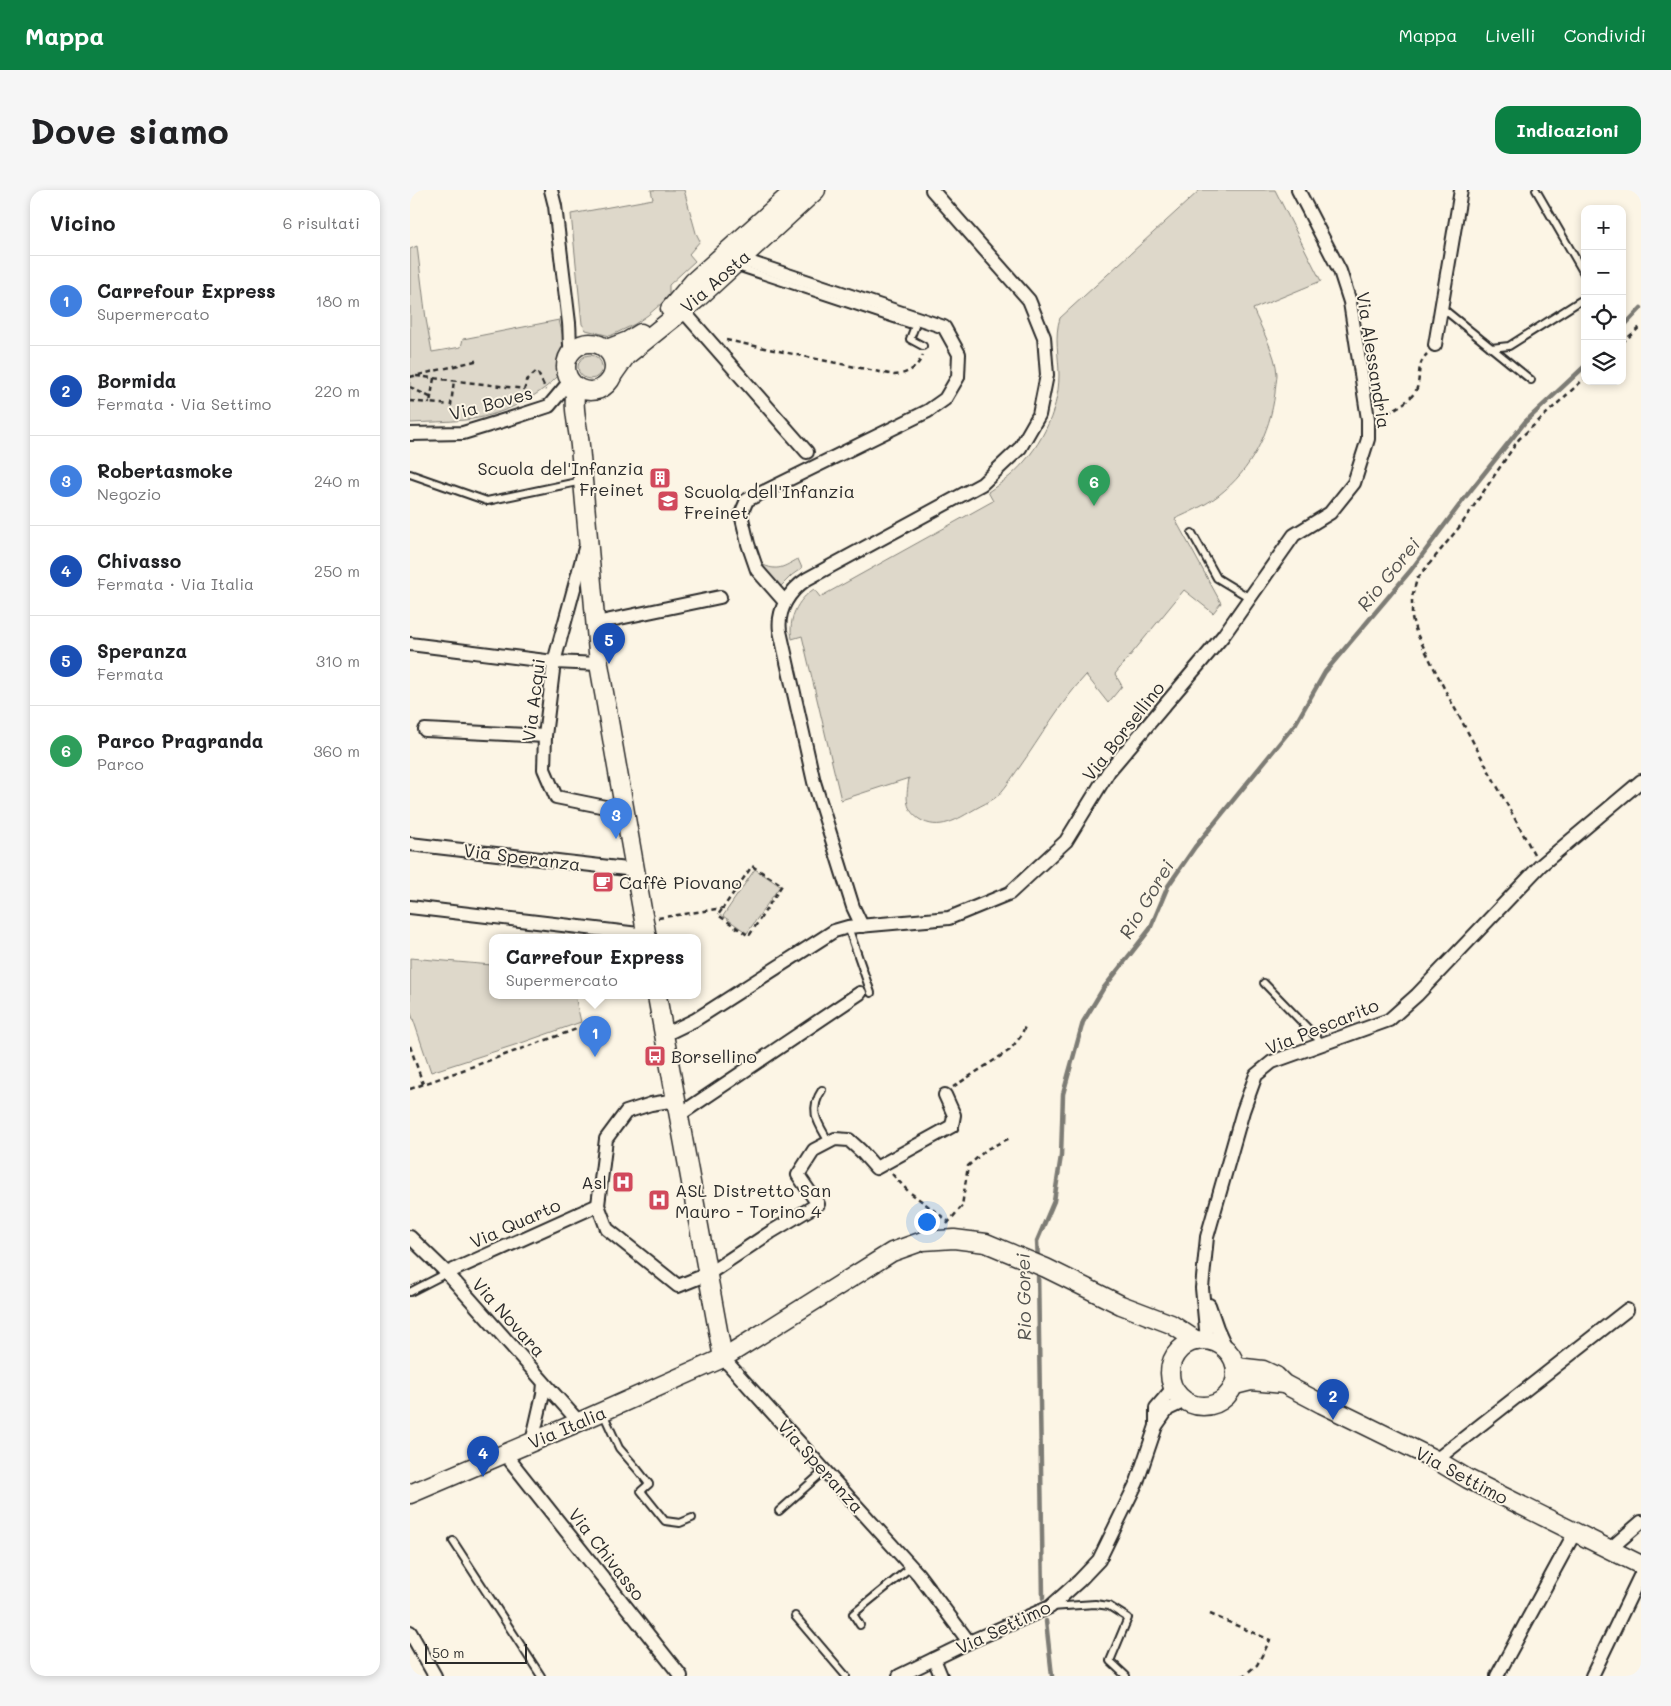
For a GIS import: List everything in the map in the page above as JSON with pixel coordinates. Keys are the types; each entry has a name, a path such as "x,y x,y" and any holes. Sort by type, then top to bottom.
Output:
{"street":[{"path":"410,907 646,931 599,664 580,442 575,417 573,384 566,366 573,343 555,206 551,190"},
{"name":"Via Aosta","path":"614,372 626,356 680,307 693,282 795,190"},
{"name":"Via Aosta","path":"607,349 644,332 680,307 737,263 816,190"},
{"path":"862,926 853,907 814,782 780,631 780,617 784,602 796,587 807,579 982,484 1020,448 1039,415 1047,375 1044,338 1029,300 932,190"},
{"name":"Via Alessandria","path":"1298,190 1340,272 1350,302 1368,419 1368,439 1354,483"},
{"path":"1435,346 1460,190"},
{"path":"737,263 944,327 960,354 958,377 945,399 928,411 747,500 741,514 748,544 758,570 784,602"},
{"path":"680,307 807,452"},
{"path":"573,343 600,345 607,349 614,360 614,372 606,386 591,392 573,384"},
{"name":"Via Boves","path":"410,434 463,433 512,418 549,406 573,384"},
{"path":"580,442 582,417 591,399 599,390"},
{"name":"Via Borsellino","path":"664,1035 695,1020 834,931 848,927 949,918 1010,893 1066,841 1109,771 1223,636 1294,536 1330,512 1354,483"},
{"name":"Via Acqui","path":"588,538 554,662 545,736 544,769 556,797 625,811"},
{"path":"596,623 720,597"},
{"path":"410,644 554,662 599,664"},
{"path":"425,730 545,736"},
{"name":"Via Pescarito","path":"1202,1340 1202,1288 1207,1237 1243,1111 1256,1075 1272,1062 1389,1020 1417,994 1540,866 1641,781"},
{"name":"Via Speranza","path":"410,844 635,870"},
{"path":"865,993 677,1108 651,1104 626,1112 606,1139 598,1205 607,1228 678,1286 708,1274 818,1204 798,1175 814,1150 835,1139 849,1140 862,1151 876,1168 952,1126 954,1114 945,1095"},
{"path":"658,999 723,1358"},
{"name":"Via Quarto","path":"447,1273 598,1205"},
{"name":"Via Novara","path":"410,1237 447,1273 580,1422"},
{"name":"Via Italia","path":"410,1494 580,1422 723,1358 892,1252 923,1240 954,1239 986,1243 1046,1268 1122,1305 1171,1324 1202,1340"},
{"path":"1202,1288 1216,1328 1236,1367 1234,1385 1230,1393 1216,1404 1206,1406 1195,1405 1185,1401 1173,1388 1170,1378 1173,1359 1179,1351 1187,1344 1202,1340 1218,1344 1227,1350"},
{"path":"1436,1460 1627,1310"},
{"path":"1154,1318 1179,1351"},
{"name":"Via Speranza","path":"723,1358 911,1567 970,1642"},
{"name":"Via Settimo","path":"1236,1367 1263,1370 1276,1376 1284,1384 1436,1460 1468,1479 1641,1565"},
{"name":"Via Settimo","path":"1234,1385 1251,1381 1284,1384"},
{"path":"532,1442 544,1383"},
{"name":"Via Settimo","path":"1156,1426 1156,1408 1173,1388"},
{"name":"Via Settimo","path":"899,1676 1050,1607 1080,1581 1099,1560 1137,1482 1156,1426 1168,1409 1185,1401"},
{"name":"Via Chivasso","path":"505,1454 681,1676"},
{"path":"1610,1549 1641,1522"},
{"path":"1496,1676 1575,1532"},
{"path":"1592,1676 1641,1574"},
{"path":"410,1632 414,1650 435,1676"},
{"path":"934,1659 941,1676"}],"lane":[{"path":"1536,190 1581,269"},
{"path":"737,263 915,326 910,339 923,346"},
{"path":"1491,348 1509,346 1580,301"},
{"path":"1441,307 1531,380"},
{"path":"410,474 487,501 583,481"},
{"path":"1192,533 1217,578 1250,598"},
{"path":"848,927 865,993"},
{"path":"1264,983 1323,1044"},
{"path":"822,1090 816,1099 815,1118 829,1142"},
{"path":"410,1292 447,1273"},
{"path":"603,1412 619,1448 649,1484 641,1491 665,1521 680,1522 692,1518"},
{"path":"779,1511 824,1470"},
{"path":"453,1541 540,1676"},
{"path":"860,1625 853,1614 911,1567"},
{"path":"1050,1607 1095,1604 1109,1606 1128,1618 1110,1661 1126,1676"},
{"path":"795,1616 846,1676"}],"path":[{"path":"1625,340 1641,326"},
{"path":"707,338 732,340 894,375 905,374 915,368 922,356 923,346"},
{"path":"1368,419 1390,412 1408,399 1416,389 1421,361 1435,346"},
{"path":"410,377 479,360"},
{"path":"416,376 525,389 526,381 537,371 548,394"},
{"path":"430,403 434,378"},
{"path":"410,401 451,406 454,380"},
{"path":"1540,866 1446,694 1416,632 1412,618 1412,597 1417,579 1462,526 1519,439 1581,382"},
{"path":"410,387 432,398"},
{"path":"646,931 685,915 723,908 752,866 782,885 749,936 718,915 723,908"},
{"path":"410,1089 599,1021"},
{"path":"945,1095 952,1088 1010,1050 1021,1036 1026,1024"},
{"path":"410,1046 423,1084"},
{"path":"936,1240 948,1221 962,1206 968,1166 987,1150 1010,1138"},
{"path":"882,1165 908,1191 948,1221"},
{"path":"1210,1614 1270,1640 1257,1665 1243,1676"}],"shaded area":[{"path":"651,190 684,190 700,241 689,254 695,261 669,285 669,297 635,324 610,336 586,330 582,324 571,214 653,199"},
{"path":"1200,190 1275,190 1321,281 1253,309 1271,350 1277,374 1272,408 1264,436 1241,474 1230,485 1209,502 1175,519 1221,603 1213,613 1184,590 1115,674 1122,686 1108,703 1086,675 1059,709 1002,792 962,817 941,824 926,823 919,819 910,810 908,805 909,778 841,800 802,636 792,639 791,624 799,604 814,589 820,597 993,501 988,492 1020,466 1038,444 1051,417 1058,389 1057,339 1060,318"},
{"path":"417,246 432,352 461,347 463,339 559,320 565,345 559,362 559,375 540,392 503,411 465,420 410,423 410,249"},
{"path":"590,355 599,358 602,367 599,376 590,379 581,376 578,367 581,358"},
{"path":"798,559 802,568 781,586 775,582 761,564 772,568 780,568"},
{"path":"755,869 780,886 747,933 723,916"},
{"path":"410,958 489,965 489,999 576,999 581,1022 431,1072 410,1010"}],"waterway":[{"name":"Rio Gorei","path":"1626,324 1641,308"},
{"name":"Rio Gorei","path":"1038,1260 1037,1241 1054,1201 1061,1156 1063,1094 1083,1022 1103,989 1150,929 1168,886 1195,847 1296,723 1325,672 1411,570 1525,422 1581,370"},
{"name":"Rio Gorei","path":"1038,1270 1043,1598"},
{"path":"1046,1621 1052,1676"}],"place":[{"name":"Scuola del'Infanzia Freinet","path":"660,478"},
{"name":"Scuola dell'Infanzia Freinet","path":"668,501"},
{"name":"Parco Pragranda","path":"1094,506"},
{"name":"Speranza","path":"609,664"},
{"name":"Robertasmoke","path":"616,839"},
{"name":"Caffè Piovano","path":"603,882"},
{"name":"Borsellino","path":"655,1056"},
{"name":"Carrefour Express","path":"595,1057"},
{"name":"Asl","path":"623,1182"},
{"name":"ASL Distretto San Mauro - Torino 4","path":"659,1200"},
{"name":"Bormida","path":"1333,1420"},
{"name":"Chivasso","path":"483,1477"}]}
